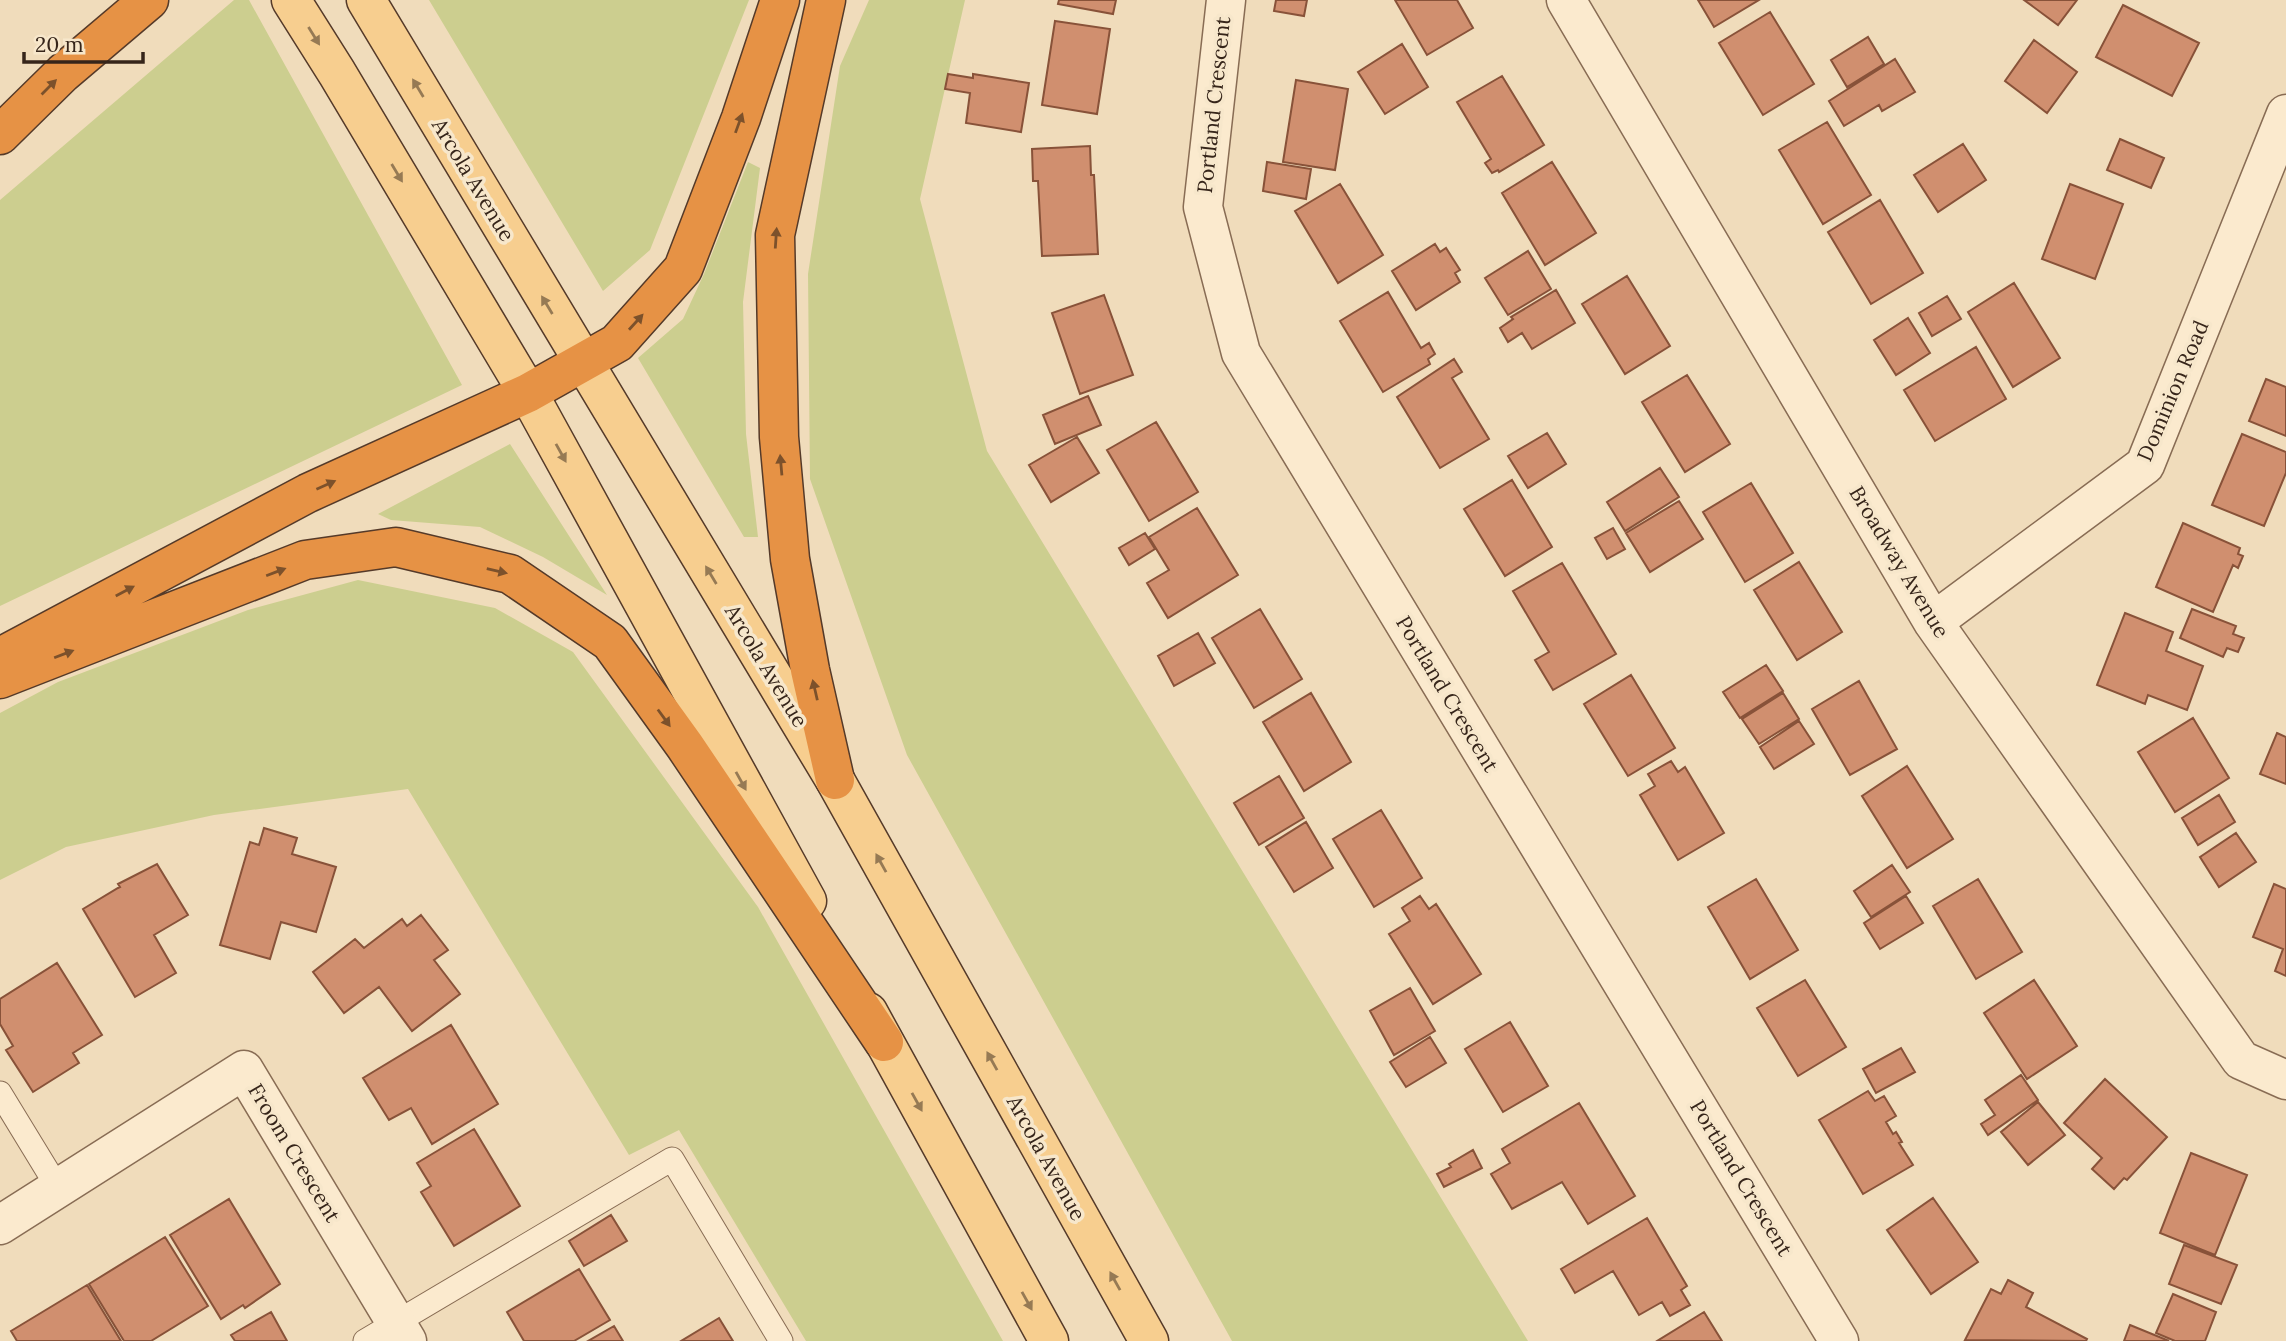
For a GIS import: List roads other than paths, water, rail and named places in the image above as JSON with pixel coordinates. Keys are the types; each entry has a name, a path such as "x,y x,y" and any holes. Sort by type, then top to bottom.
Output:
{"highway":[{"path":"0,135 63,73 149,0"},
{"path":"0,658 308,493 528,393 617,343 683,269 741,118 780,0"},
{"path":"826,0 775,235 779,437 790,559 810,670 835,780"},
{"path":"0,679 305,560 396,547 510,574 610,642 685,746 884,1042"}],"main road":[{"path":"291,0 528,393 1049,1341"},
{"name":"Arcola Avenue","path":"366,0 835,780 1149,1341"}],"street":[{"name":"Portland Crescent","path":"1226,0 1203,207 1241,354 1839,1341"},
{"name":"Broadway Avenue","path":"1566,0 1933,622 2241,1060 2286,1080"},
{"name":"Dominion Road","path":"1933,622 2145,466 2286,114"},
{"name":"Froom Crescent","path":"0,1225 244,1070 389,1335"}],"lane":[{"path":"0,1093 58,1188"},
{"path":"389,1335 672,1159 781,1341"}]}
